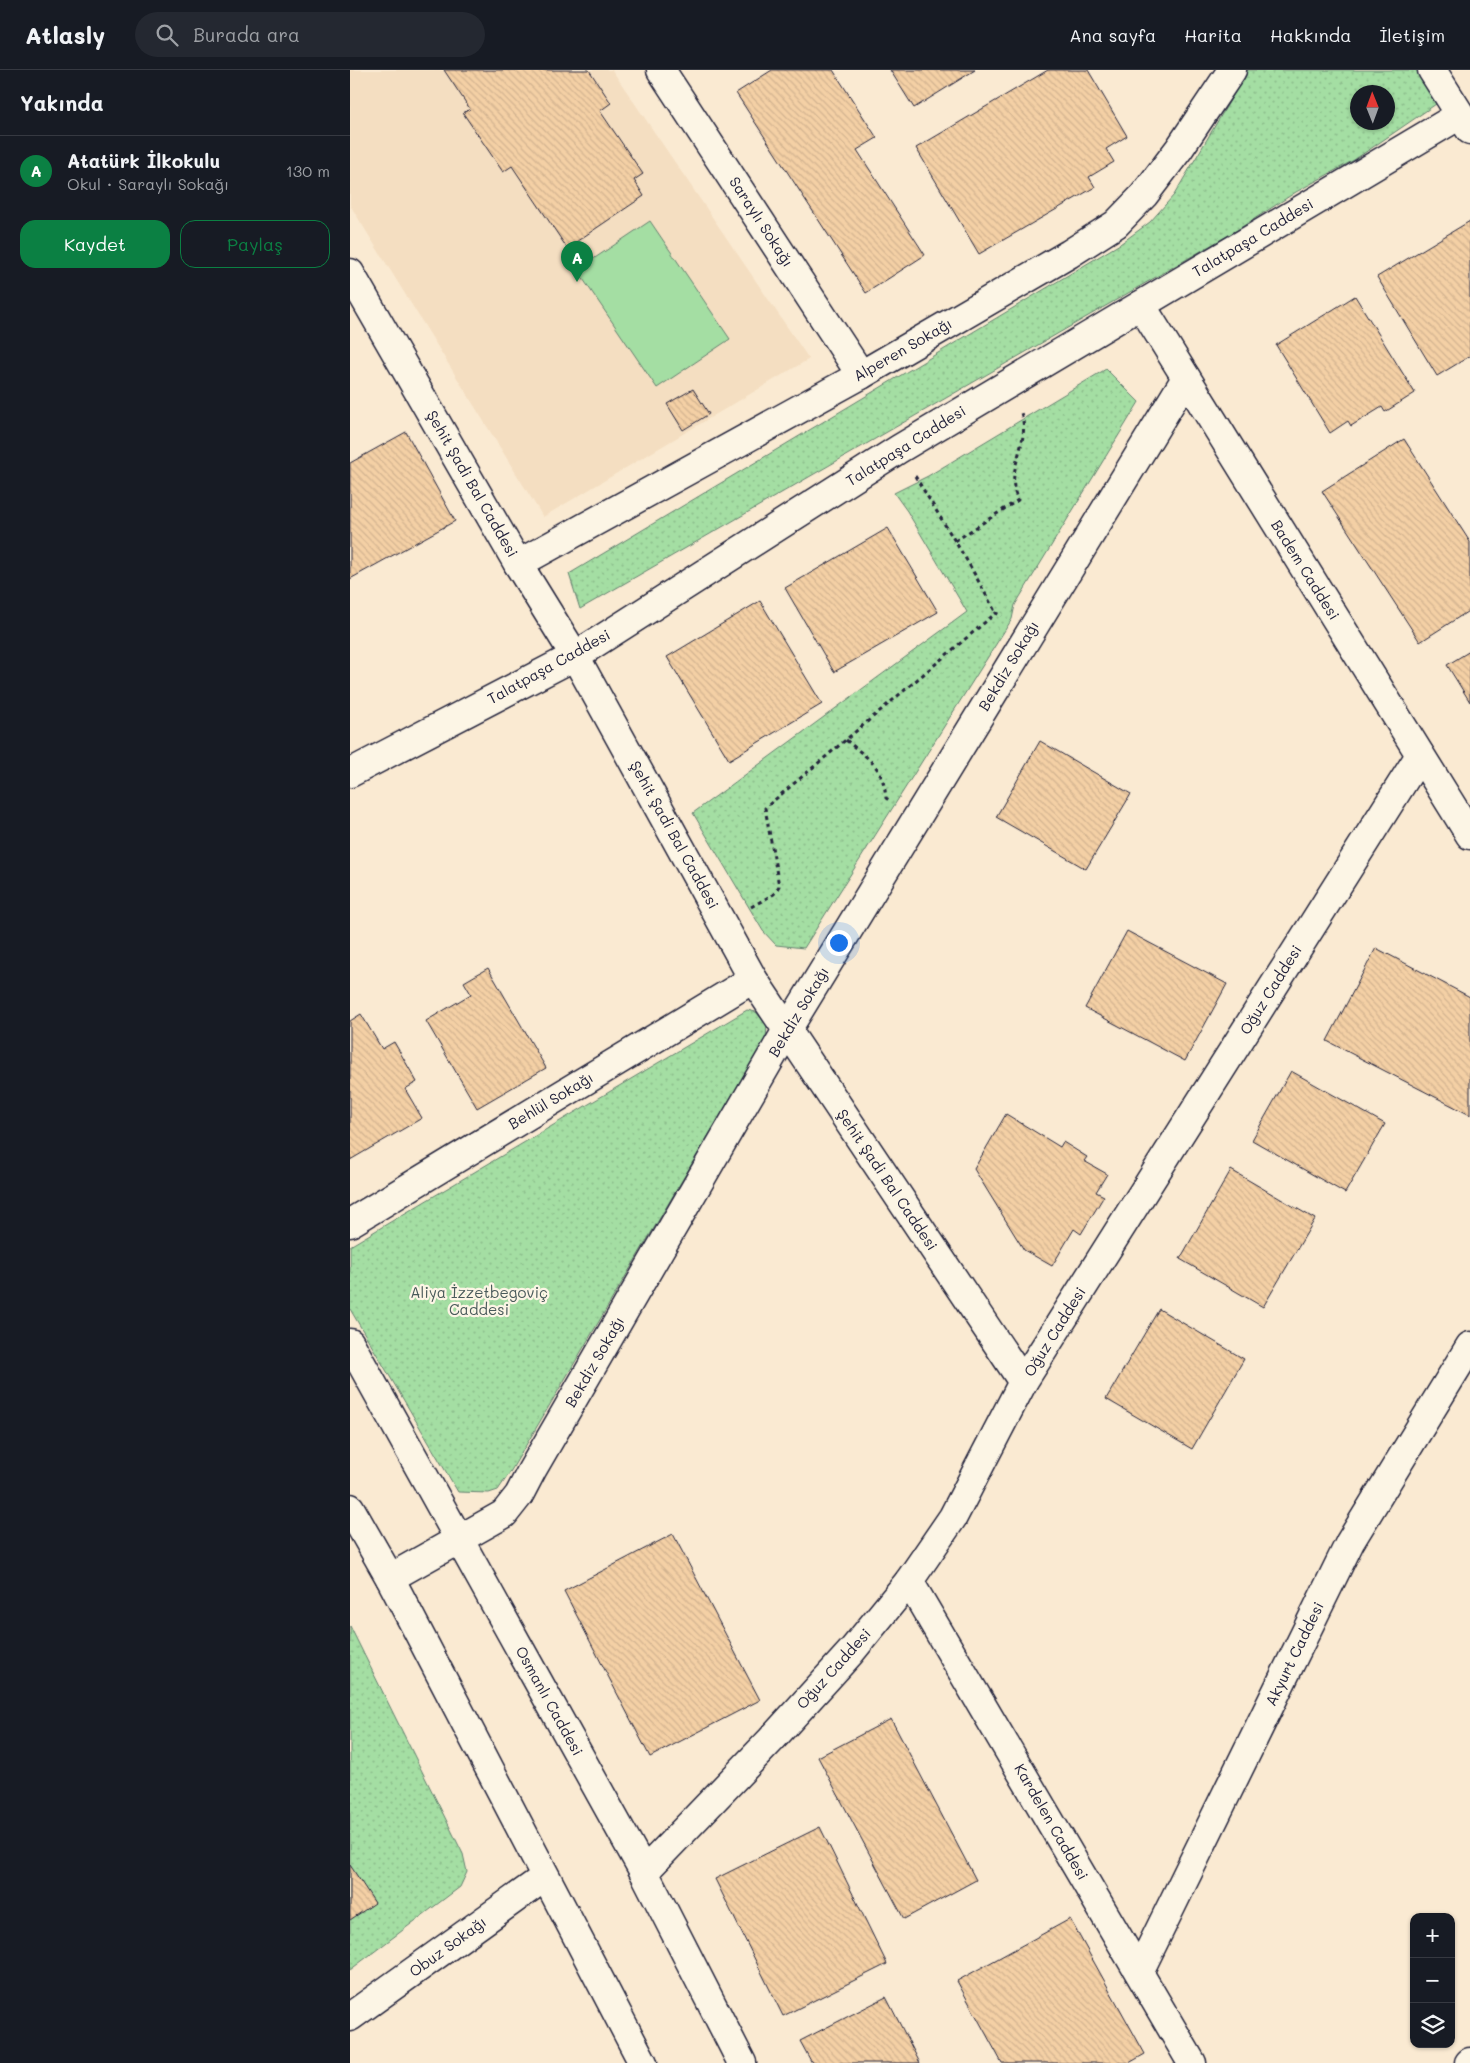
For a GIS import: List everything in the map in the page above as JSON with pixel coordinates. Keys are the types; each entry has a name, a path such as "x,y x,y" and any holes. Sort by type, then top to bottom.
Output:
{"street":[{"name":"Saraylı Sokağı","path":"661,70 861,375"},
{"name":"Alperen Sokağı","path":"518,564 861,375 1069,254 1116,224 1156,180 1232,70"},
{"path":"1432,70 1465,123"},
{"name":"Talatpaşa Caddesi","path":"350,773 575,656 899,449 1141,305 1465,123"},
{"name":"Şehit Şadi Bal Caddesi","path":"350,273 518,564 575,656 753,979 1022,1382"},
{"name":"Badem Caddesi","path":"1141,305 1470,835"},
{"name":"Bekdiz Sokağı","path":"390,1578 504,1514 519,1495 787,1030 1186,378"},
{"name":"Oğuz Caddesi","path":"644,1872 851,1652 909,1581 953,1517 1022,1382 1420,755"},
{"name":"Behlül Sokağı","path":"350,1223 753,979"},
{"name":"Osmanlı Caddesi","path":"350,1343 644,1872 742,2063"},
{"name":"Akyurt Caddesi","path":"1139,1972 1350,1542 1470,1346"},
{"path":"350,1508 390,1578 643,2063"},
{"name":"Kardelen Caddesi","path":"909,1581 1192,2063"},
{"name":"Obuz Sokağı","path":"350,2017 545,1877"}],"path":[{"path":"955,541 1018,500 1012,481 1024,429 1022,415 1006,385"},
{"path":"899,449 996,613 1031,631"},
{"path":"722,923 774,894 779,886 765,808 996,613"},
{"path":"846,740 880,770 886,798 915,821"}],"shaded area":[{"path":"350,70 612,70 809,359 543,517 350,205"}],"green space":[{"path":"1248,70 1418,70 1439,102 1354,160 1296,192 1234,232 580,609 569,574 1120,244 1150,222 1174,195"},
{"path":"650,221 730,339 657,388 577,270"},
{"path":"1106,369 1139,402 1015,605 1012,619 804,948 776,945 763,931 693,813 967,612 907,511 894,493 928,476"},
{"name":"Aliya İzzetbegoviç Caddesi","path":"747,1010 756,1012 767,1025 766,1038 509,1474 498,1490 489,1493 458,1492 350,1309 350,1246"},
{"path":"350,1626 463,1854 467,1872 460,1887 350,1970"}],"building":[{"path":"444,70 589,70 611,103 600,111 643,174 634,180 644,196 567,248 512,166 503,172 463,113 470,109"},
{"path":"772,70 833,70 877,138 857,150 925,255 866,293 736,93"},
{"path":"890,70 975,70 914,108"},
{"path":"1048,70 1088,70 1127,136 1106,149 1114,162 1089,177 1095,187 979,254 916,148"},
{"path":"1470,221 1470,356 1437,376 1377,277"},
{"path":"1355,296 1415,393 1385,412 1382,407 1351,426 1348,421 1330,433 1276,345"},
{"path":"693,389 709,414 683,430 667,404"},
{"path":"406,432 455,521 350,579 350,463"},
{"path":"1404,439 1470,542 1470,610 1420,642 1322,491"},
{"path":"888,528 938,612 834,672 785,588"},
{"path":"760,601 822,704 729,760 667,657"},
{"path":"1470,651 1470,702 1447,665"},
{"path":"1040,741 1131,794 1086,869 996,817"},
{"path":"1127,931 1227,984 1185,1061 1085,1008"},
{"path":"1376,948 1470,997 1470,1115 1327,1041"},
{"path":"488,968 546,1068 477,1108 426,1021 471,994 464,982"},
{"path":"361,1014 382,1049 394,1042 417,1082 405,1089 422,1118 350,1160 350,1021"},
{"path":"1291,1071 1385,1124 1345,1193 1252,1140"},
{"path":"1006,1114 1060,1147 1063,1142 1087,1157 1084,1161 1107,1174 1096,1192 1104,1196 1081,1234 1074,1229 1052,1266 1024,1250 974,1169"},
{"path":"1231,1170 1315,1219 1263,1307 1180,1259"},
{"path":"1159,1309 1244,1359 1192,1449 1106,1399"},
{"path":"673,1534 760,1700 650,1757 564,1591"},
{"path":"891,1719 976,1880 904,1919 818,1757"},
{"path":"820,1827 887,1964 783,2016 715,1879"},
{"path":"350,1865 375,1903 350,1920"},
{"path":"1070,1919 1145,2054 1129,2063 1002,2063 957,1981"},
{"path":"886,1997 920,2063 812,2063 800,2041"}],"place":[{"name":"Atatürk İlkokulu","path":"577,282"}]}
